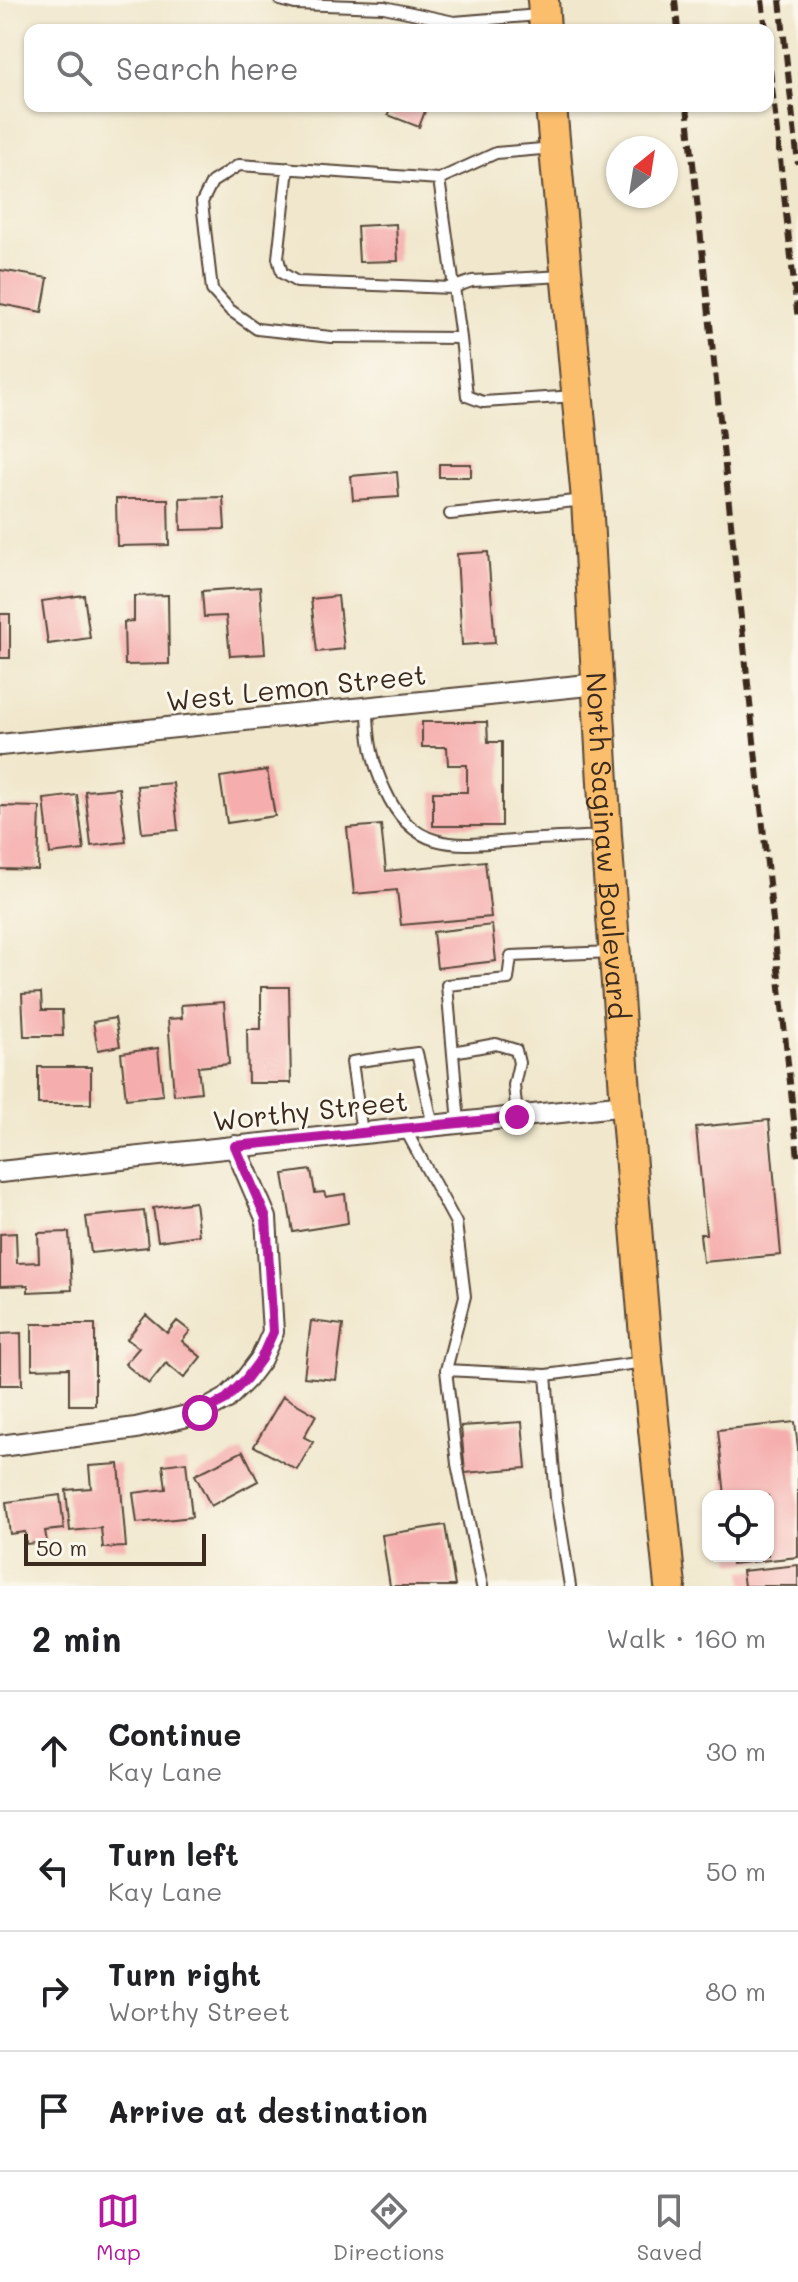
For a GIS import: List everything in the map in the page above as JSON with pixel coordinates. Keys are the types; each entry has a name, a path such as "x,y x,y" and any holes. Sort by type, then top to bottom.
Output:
{"main road":[{"name":"North Saginaw Boulevard","path":"551,112 587,500 606,836 626,1105 647,1361 670,1586"}],"street":[{"name":"West Lemon Street","path":"0,745 598,684"},
{"name":"Worthy Street","path":"0,1172 626,1105"},
{"path":"0,1446 136,1428 200,1413 226,1399 246,1379 261,1359 273,1332 266,1218 235,1146"}],"lane":[{"path":"280,0 295,4 384,7 454,22 544,15"},
{"path":"461,338 331,337 257,329 230,310 212,290 202,202 212,182 239,165 439,179 496,153 554,148"},
{"path":"288,168 278,258 282,273 297,282 452,288 472,281 566,276"},
{"path":"439,179 467,396 483,402 578,396"},
{"path":"450,514 587,500"},
{"path":"368,708 368,734 375,770 393,809 406,825 426,838 452,845 473,845 606,836"},
{"path":"459,1123 447,985 508,979 511,956 615,952"},
{"path":"453,1052 496,1044 516,1050 519,1063 514,1085 517,1117"},
{"path":"362,1133 352,1062 417,1053 433,1126"},
{"path":"405,1129 456,1223 465,1296 446,1370 457,1464 482,1586"},
{"path":"446,1370 546,1375 647,1361"},
{"path":"546,1375 556,1498 570,1586"}],"building":[{"path":"389,112 425,112 419,127 388,115"},
{"path":"396,224 398,261 359,262 357,226"},
{"path":"0,270 48,278 42,312 0,304"},
{"path":"439,464 471,464 471,477 439,477"},
{"path":"397,472 399,497 353,500 351,476"},
{"path":"223,497 225,529 181,530 180,498"},
{"path":"116,499 168,499 169,545 117,546"},
{"path":"488,552 495,643 462,645 457,554"},
{"path":"260,587 265,654 230,656 226,616 204,617 202,591"},
{"path":"84,595 90,638 48,644 42,601"},
{"path":"168,595 169,664 125,665 124,622 134,621 134,596"},
{"path":"338,596 344,649 317,652 311,599"},
{"path":"0,614 10,614 10,658 0,658"},
{"path":"422,722 487,722 488,742 502,742 502,826 433,826 433,792 467,792 467,765 448,765 447,747 422,747"},
{"path":"267,770 275,816 227,823 220,777"},
{"path":"173,783 178,830 142,833 137,786"},
{"path":"119,788 126,842 91,846 85,791"},
{"path":"77,795 84,850 50,854 44,799"},
{"path":"0,806 40,807 38,870 0,869"},
{"path":"381,825 386,871 485,861 491,917 401,925 397,890 354,894 347,828"},
{"path":"492,925 496,961 437,968 433,932"},
{"path":"261,987 289,987 291,1083 248,1083 247,1029 261,1029"},
{"path":"41,993 42,1010 62,1010 63,1036 24,1036 22,994"},
{"path":"224,1002 229,1064 198,1067 201,1092 174,1095 168,1019 182,1018 181,1005"},
{"path":"115,1018 120,1046 98,1050 93,1022"},
{"path":"158,1048 163,1095 126,1099 121,1053"},
{"path":"38,1067 91,1067 91,1104 38,1104"},
{"path":"769,1120 781,1255 703,1262 700,1234 706,1234 696,1127"},
{"path":"311,1170 315,1193 324,1192 326,1197 345,1194 348,1223 293,1232 283,1174"},
{"path":"195,1202 199,1235 158,1241 153,1208"},
{"path":"144,1211 148,1247 91,1253 86,1217"},
{"path":"69,1232 72,1290 28,1292 28,1285 0,1286 0,1234 16,1233 17,1263 39,1262 38,1233"},
{"path":"146,1315 167,1333 177,1321 190,1331 182,1341 201,1357 184,1378 166,1363 149,1384 125,1364 139,1348 127,1339"},
{"path":"311,1321 343,1325 336,1380 304,1377"},
{"path":"32,1324 95,1324 95,1405 69,1405 69,1368 32,1369"},
{"path":"21,1333 22,1385 0,1385 0,1334"},
{"path":"283,1396 316,1415 304,1437 313,1442 297,1470 254,1446"},
{"path":"522,1422 526,1468 465,1473 461,1426"},
{"path":"795,1422 798,1448 798,1557 774,1560 774,1490 724,1490 718,1430"},
{"path":"243,1451 258,1481 211,1506 195,1475"},
{"path":"186,1462 192,1517 137,1523 133,1493 166,1489 163,1465"},
{"path":"119,1464 126,1547 103,1548 101,1528 70,1531 66,1490 91,1488 89,1466"},
{"path":"60,1495 64,1529 45,1531 47,1542 26,1544 25,1532 10,1534 6,1502"},
{"path":"445,1525 455,1586 390,1586 382,1535"},
{"path":"798,1565 798,1586 744,1586 742,1571"}],"railway":[{"path":"675,0 677,24"},
{"path":"762,0 765,24"},
{"path":"780,0 798,164"},
{"path":"774,106 798,320"},
{"path":"688,112 798,1158"}],"route":[{"path":"200,1413 226,1399 246,1379 261,1359 273,1332 266,1218 235,1146 517,1117"}]}
